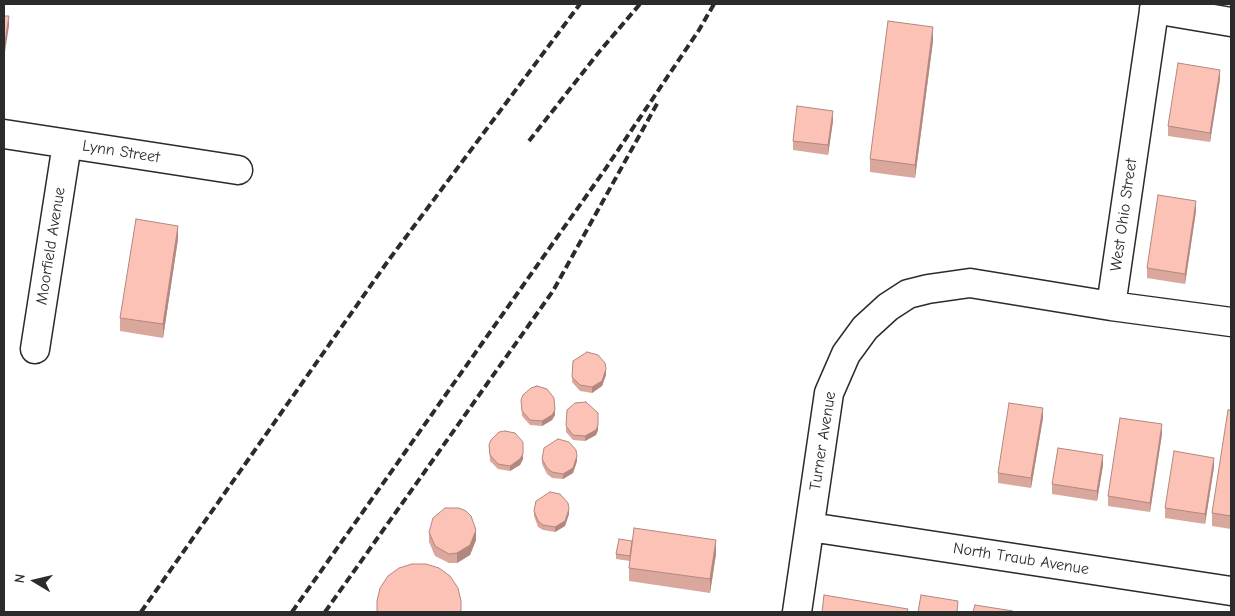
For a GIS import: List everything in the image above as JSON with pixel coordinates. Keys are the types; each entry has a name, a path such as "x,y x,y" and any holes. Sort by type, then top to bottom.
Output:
{"street":[{"path":"1155,7 1231,22"},
{"name":"West Ohio Street","path":"1111,306 1155,7"},
{"name":"Lynn Street","path":"4,134 238,170"},
{"name":"Moorfield Avenue","path":"35,349 67,144"},
{"name":"Turner Avenue","path":"797,612 829,393 846,354 865,328 888,307 908,294 970,283 1111,306"},
{"path":"1111,306 1231,322"},
{"name":"North Traub Avenue","path":"810,527 1231,591"}],"building":[{"path":"4,16 9,16 4,48"},
{"path":"888,21 933,27 915,165 870,159"},
{"path":"1178,63 1220,70 1210,133 1168,126"},
{"path":"797,106 833,111 828,145 793,141"},
{"path":"1158,195 1196,201 1185,274 1147,268"},
{"path":"136,219 178,226 163,324 120,318"},
{"path":"587,352 598,355 605,363 606,369 602,381 592,387 580,385 572,377 573,361"},
{"path":"537,386 547,389 554,398 555,410 552,415 542,421 530,420 522,411 521,400 523,395 531,388"},
{"path":"586,402 598,413 598,425 596,430 585,436 573,435 566,426 567,410 575,403"},
{"path":"1009,403 1043,408 1031,478 998,473"},
{"path":"1228,410 1231,410 1231,516 1212,513"},
{"path":"1120,418 1162,424 1150,503 1108,496"},
{"path":"499,432 515,433 523,442 523,454 520,459 510,466 498,464 490,455 489,445 491,440"},
{"path":"558,439 569,442 576,450 577,456 573,468 563,474 552,472 547,468 542,459 544,448"},
{"path":"1058,448 1103,455 1097,491 1052,484"},
{"path":"1174,451 1214,458 1205,514 1165,508"},
{"path":"550,492 560,494 568,503 569,509 565,521 555,527 543,525 538,521 534,511 536,501"},
{"path":"445,508 459,508 466,511 471,516 476,530 470,545 457,553 449,554 435,546 429,532 433,518"},
{"path":"634,528 716,540 710,579 629,568"},
{"path":"619,539 632,541 630,556 616,554"},
{"path":"412,564 426,564 439,568 450,576 458,588 461,612 377,612 380,588 388,576 399,568"},
{"path":"824,595 908,609 907,612 822,612"},
{"path":"921,595 958,601 957,612 918,612"},
{"path":"975,605 1013,611 1013,612 973,612"}],"railway":[{"path":"141,612 388,261 580,4"},
{"path":"529,141 599,52 640,4"},
{"path":"292,612 604,171 699,30 714,4"},
{"path":"325,612 553,291 658,102"}]}
